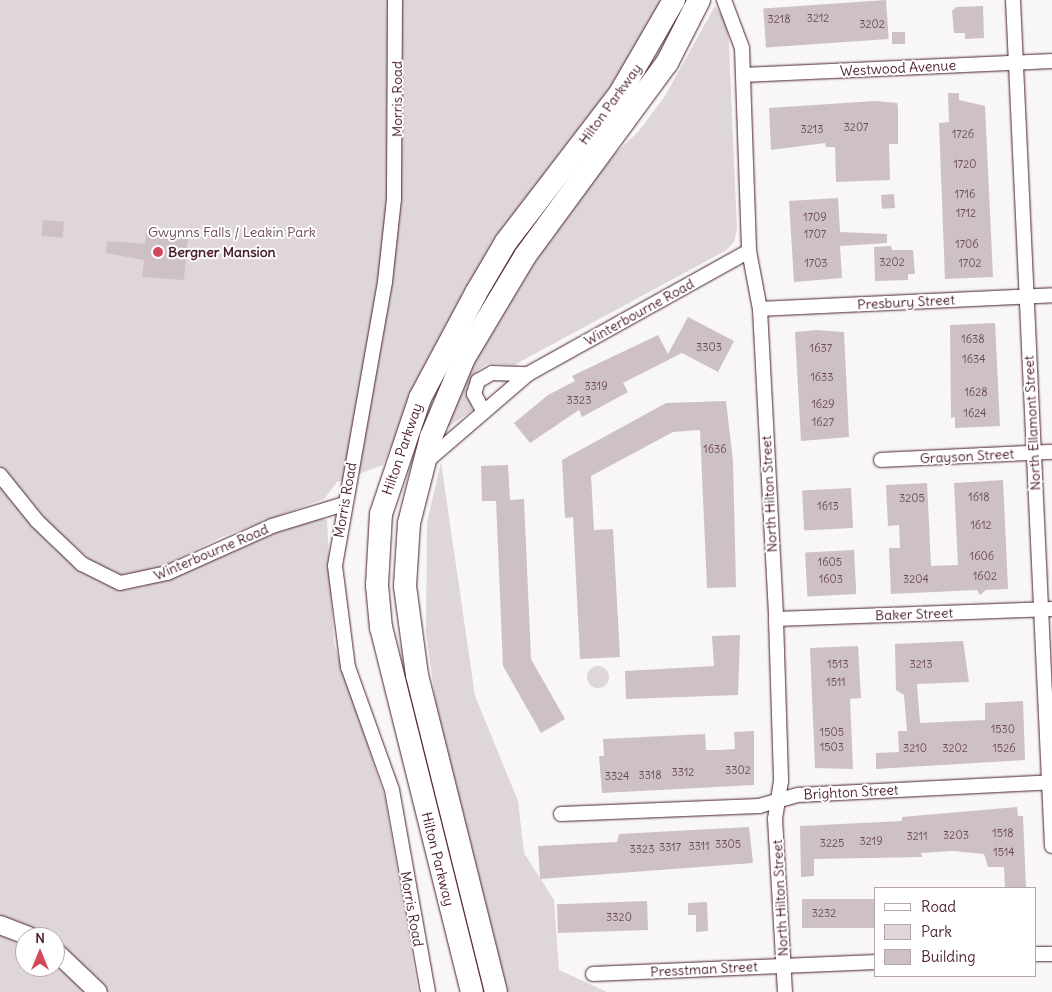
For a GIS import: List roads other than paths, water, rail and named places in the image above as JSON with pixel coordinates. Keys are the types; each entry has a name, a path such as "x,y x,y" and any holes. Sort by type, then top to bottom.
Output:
{"main road":[{"name":"Hilton Parkway","path":"472,992 382,628 377,585 381,514 420,398 476,293 506,242 619,95 674,0"},
{"name":"Hilton Parkway","path":"496,992 408,623 409,523 421,468 442,407 494,304 557,210 643,99 699,0"}],"street":[{"name":"Morris Road","path":"395,0 393,208 385,282 344,504 335,566 341,633 348,667 392,790 428,992"},
{"name":"North Hilton Street","path":"724,0 738,27 744,75 749,251 760,309 776,619 778,801 775,819 785,992"},
{"name":"North Ellamont Street","path":"1013,0 1034,453 1047,609 1052,846"},
{"name":"Westwood Avenue","path":"744,75 1052,61"},
{"name":"Winterbourne Road","path":"421,468 528,374 749,251"},
{"name":"Presbury Street","path":"760,309 1052,295"},
{"path":"484,412 474,394 478,380 492,373 528,374"},
{"name":"Grayson Street","path":"881,460 1052,452"},
{"name":"Winterbourne Road","path":"0,475 36,521 82,564 120,583 166,573 272,526 344,504"},
{"name":"Baker Street","path":"776,619 1047,609"},
{"name":"Brighton Street","path":"561,814 759,806 798,795 1050,783"},
{"path":"0,925 15,931"},
{"path":"1037,954 1052,954"},
{"path":"65,961 98,992"},
{"name":"Presstman Street","path":"593,974 874,962"}],"place":[{"name":"Bergner Mansion","path":"158,252"}],"park label":[{"name":"Gwynns Falls / Leakin Park","path":"232,232"}]}
